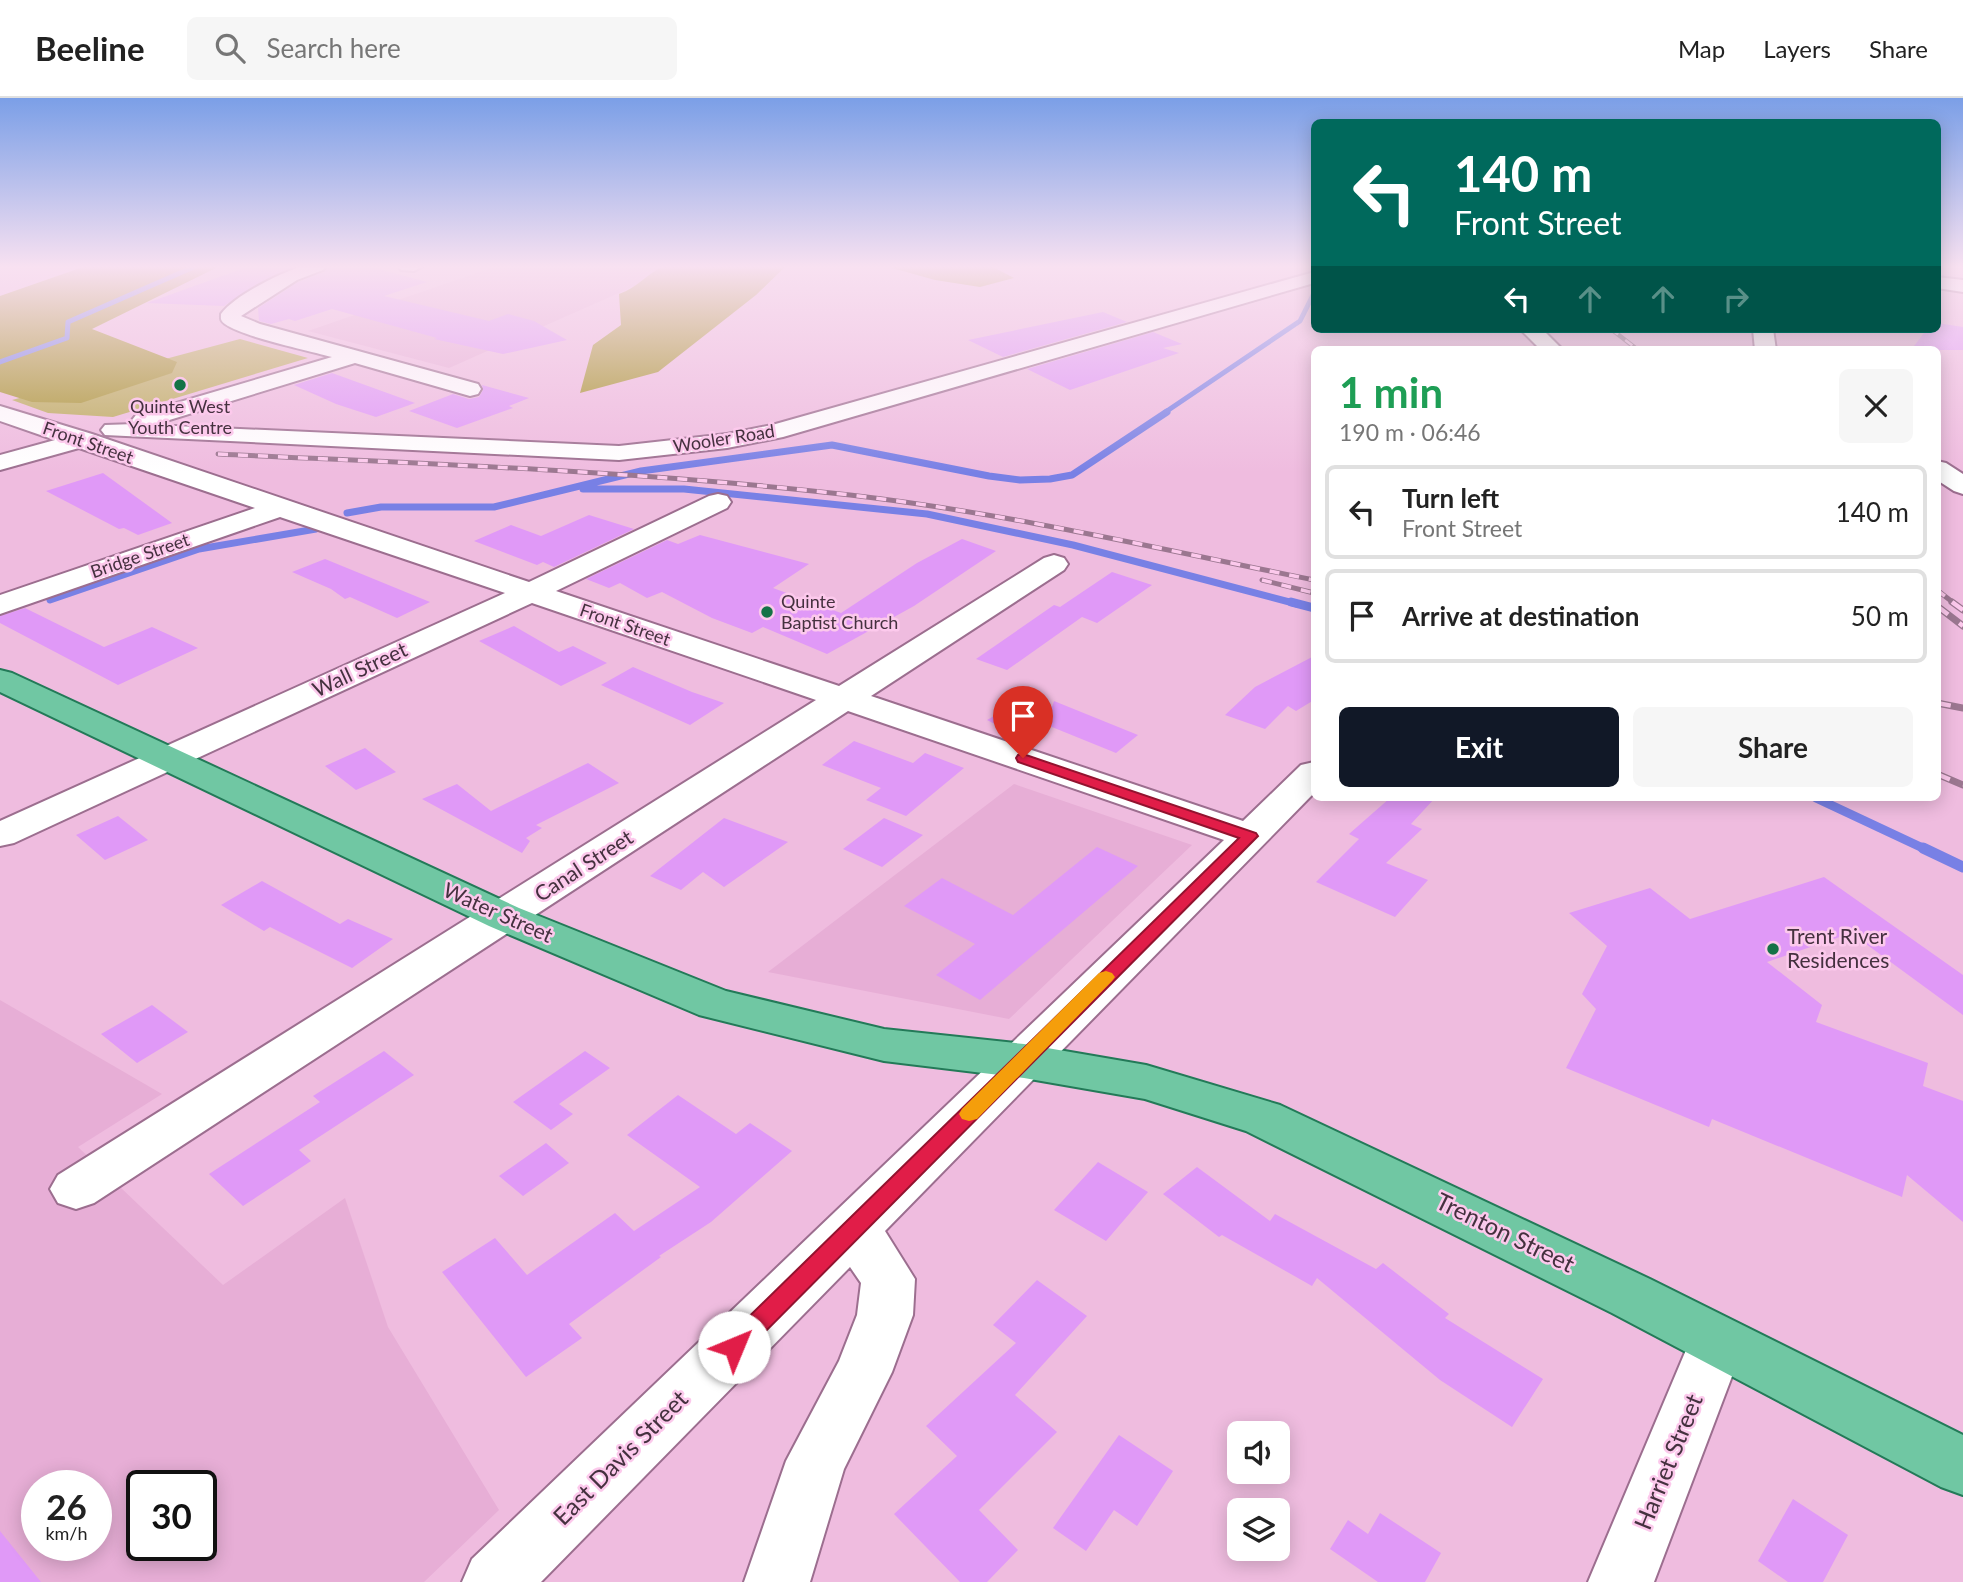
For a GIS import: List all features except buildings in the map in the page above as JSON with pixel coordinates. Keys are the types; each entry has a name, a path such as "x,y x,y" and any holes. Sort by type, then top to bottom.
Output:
{"main road":[{"name":"Water Street","path":"0,680 504,917 715,1004 884,1045 1024,1061"},
{"name":"Trenton Street","path":"1024,1061 1146,1082 1263,1118 1500,1230 1963,1466"}],"street":[{"path":"278,335 470,389"},
{"name":"Wooler Road","path":"113,430 619,453 748,438 1106,335"},
{"path":"0,463 353,357"},
{"name":"Front Street","path":"0,413 1250,836"},
{"path":"1941,471 1963,486"},
{"name":"Wall Street","path":"0,835 530,593 718,502"},
{"name":"Bridge Street","path":"0,605 279,508"},
{"name":"Canal Street","path":"76,1189 1054,564"},
{"name":"East Davis Street","path":"495,1582 1311,776"},
{"path":"777,1582 816,1461 863,1372 885,1315 888,1279 854,1229"},
{"name":"Harriet Street","path":"1621,1582 1717,1342"}],"shaded area":[{"path":"0,335 108,335 177,362 172,373 81,403 32,402 0,392"},
{"path":"324,335 523,335 449,368"},
{"path":"607,335 705,335 658,372 580,393 593,345"},
{"path":"240,339 308,358 113,417 48,413 12,400"},
{"path":"1014,784 1192,845 1009,1019 768,972"},
{"path":"0,1000 162,1094 78,1147 223,1285 345,1198 388,1327 499,1510 424,1582 0,1582"}],"waterway":[{"path":"0,362 67,338 67,335"},
{"path":"1164,413 1279,335"},
{"path":"347,513 381,507 494,507 641,471 832,445 989,476 1020,480 1050,479 1072,475 1167,412"},
{"path":"583,489 684,489 927,514 1073,545 1297,604"},
{"path":"50,600 199,549 316,529"},
{"path":"1291,602 1311,607"},
{"path":"1822,801 1927,850"},
{"path":"1923,848 1963,867"}],"railway":[{"path":"1619,335 1633,346"},
{"path":"218,454 613,474 850,495 1025,522 1311,579"},
{"path":"1262,580 1311,592"},
{"path":"1941,593 1955,604"},
{"path":"1952,602 1963,610"},
{"path":"1941,609 1963,626"},
{"path":"1941,704 1963,708"},
{"path":"1941,776 1963,785"}],"slow traffic":[{"path":"969,1114 1106,977"}],"place":[{"name":"Quinte West Youth Centre","path":"180,385"},
{"name":"Quinte Baptist Church","path":"767,612"},
{"name":"Trent River Residences","path":"1773,949"}],"route":[{"path":"734,1347 1024,1061 1061,1020 1250,836 1023,758"}]}
